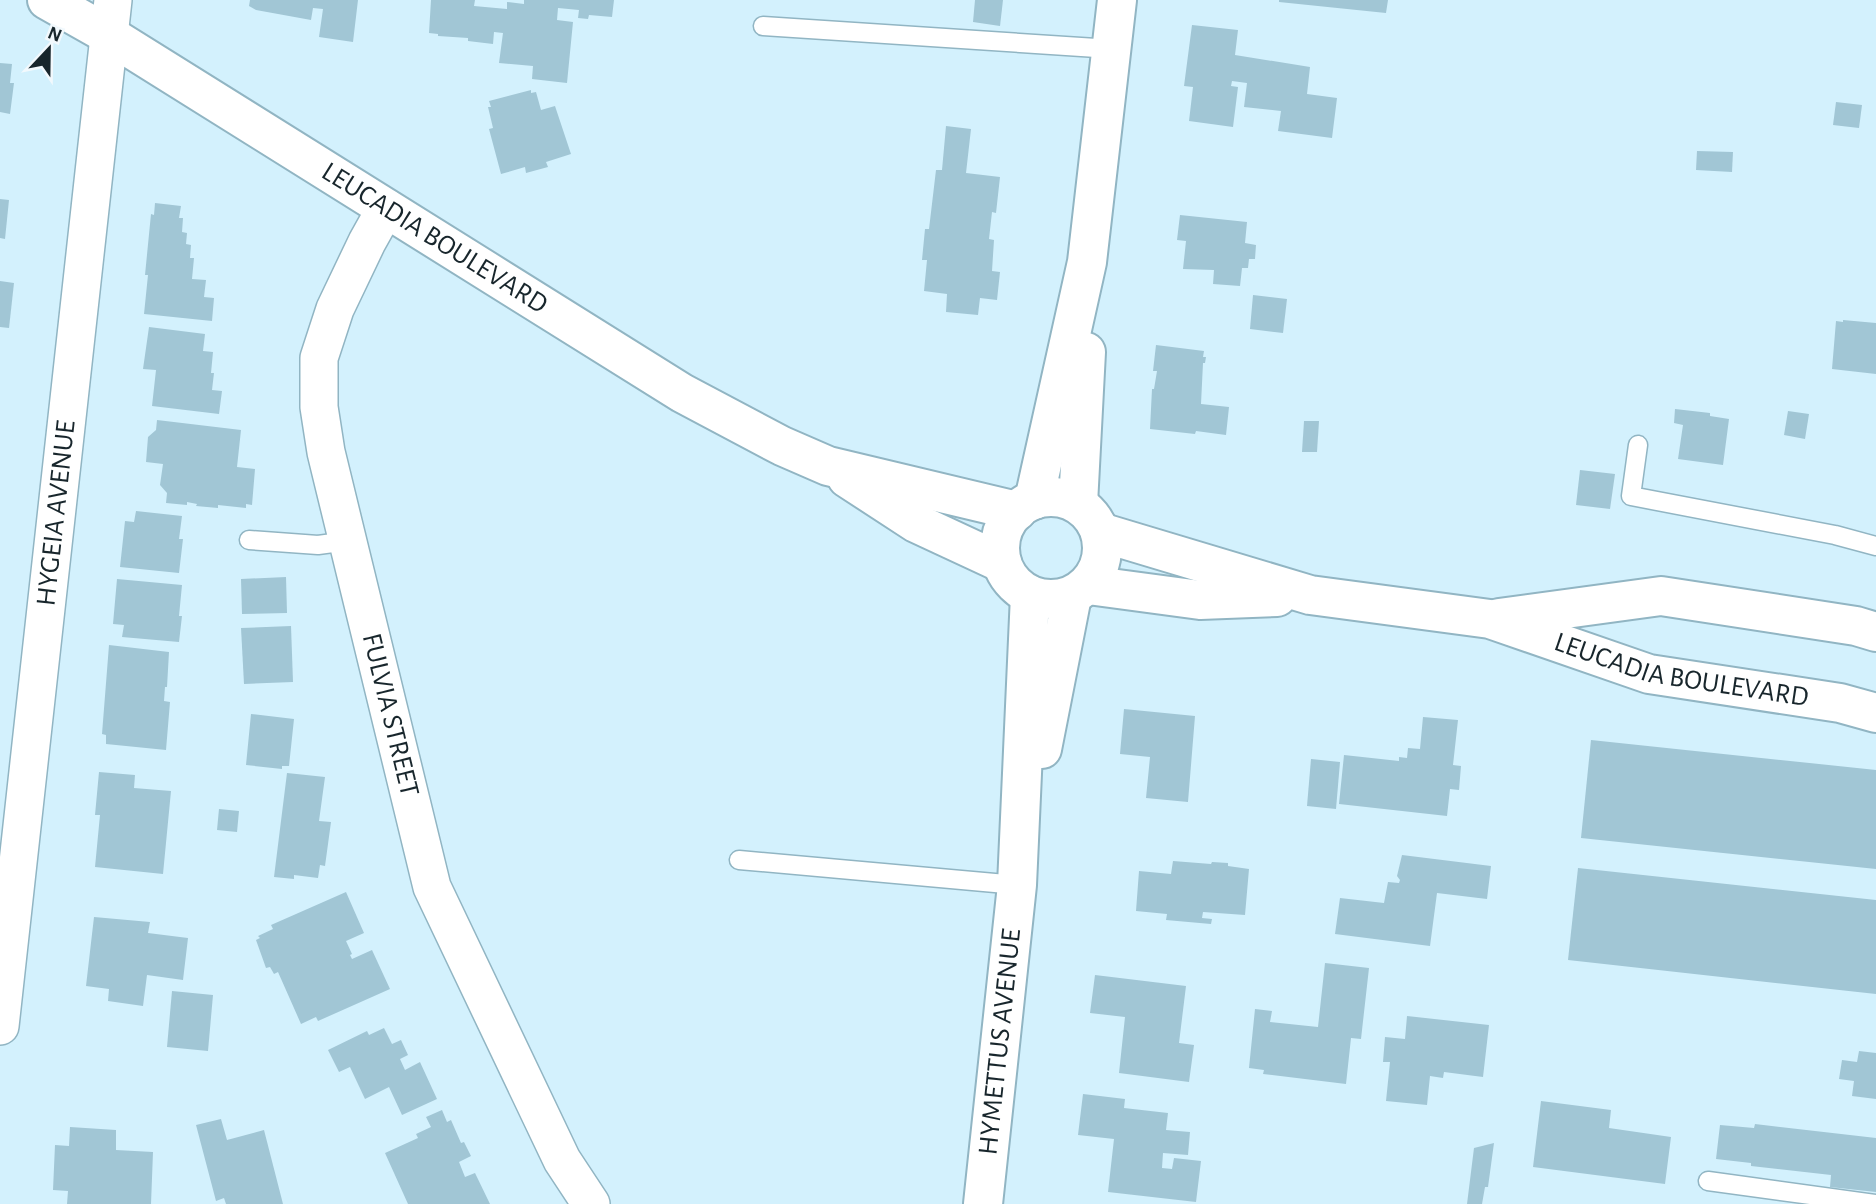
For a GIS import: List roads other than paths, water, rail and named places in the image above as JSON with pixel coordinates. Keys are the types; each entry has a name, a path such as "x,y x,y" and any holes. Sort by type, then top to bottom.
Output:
{"main road":[{"name":"LEUCADIA BOULEVARD","path":"47,0 111,18 386,208 682,393 782,446 828,466 915,523 1002,562"},
{"path":"1089,518 1056,498 1026,505 1010,517 1002,534 1000,551 1002,562 1014,584 1030,595 1043,599 1060,599 1080,590 1099,568 1103,550 1089,518 1087,262 1117,0"},
{"path":"1026,505 1087,262"},
{"name":"LEUCADIA BOULEVARD","path":"828,466 1026,505"},
{"name":"LEUCADIA BOULEVARD","path":"1089,518 1310,595"},
{"name":"LEUCADIA BOULEVARD","path":"1080,590 1200,600 1310,595 1490,619 1649,674 1840,703 1876,713"},
{"name":"HYMETTUS AVENUE","path":"1017,883 1080,590"},
{"name":"HYMETTUS AVENUE","path":"983,1204 1017,883 1030,595"},
{"name":"LEUCADIA BOULEVARD","path":"1490,619 1661,596 1856,626 1876,632"}],"street":[{"name":"HYGEIA AVENUE","path":"0,1026 13,797 111,18"},
{"name":"FULVIA STREET","path":"386,208 335,309 319,358 319,407 326,452 432,887 562,1160 591,1204"}],"lane":[{"path":"763,26 1112,49"},
{"path":"1638,444 1631,496 1835,534 1876,546"},
{"path":"248,540 318,545 348,541"},
{"path":"740,860 1017,883"},
{"path":"1708,1181 1876,1204"}]}
